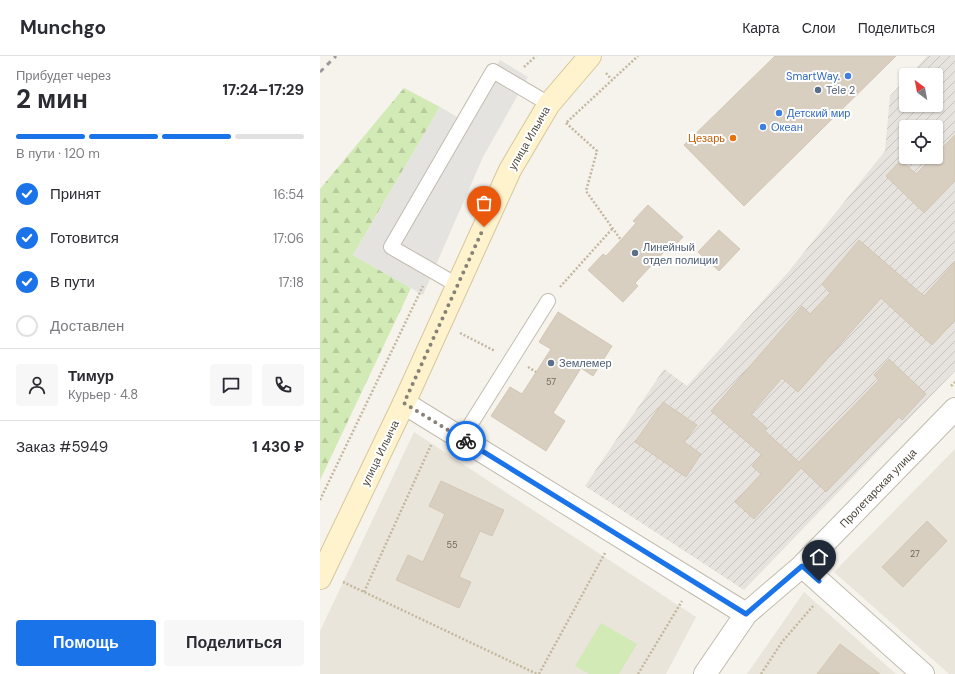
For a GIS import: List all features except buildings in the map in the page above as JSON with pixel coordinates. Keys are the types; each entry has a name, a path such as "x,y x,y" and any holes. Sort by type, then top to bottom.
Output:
{"main road":[{"name":"улица Ильича","path":"321,575 404,403 510,170 548,104 590,56"}],"street":[{"path":"404,403 746,614"},
{"name":"Пролетарская улица","path":"705,674 746,614 802,566 955,409"},
{"path":"802,566 923,674"}],"lane":[{"path":"457,285 391,247 493,72 548,104"},
{"path":"462,438 548,301"}],"path":[{"path":"560,128 638,56"},
{"path":"566,123 597,151 586,191 620,240"},
{"path":"548,301 612,229"},
{"path":"320,500 431,270"},
{"path":"456,339 462,326"},
{"path":"459,333 536,372"},
{"path":"364,592 441,425"},
{"path":"321,575 364,592 538,674 616,534"},
{"path":"638,674 693,582"},
{"path":"761,674 782,642 827,589"}],"shaded area":[{"path":"927,56 955,56 955,371 744,590 585,486 664,369 687,386 789,271 885,151 890,96 899,86 899,112 943,112 943,68 916,68"},
{"path":"500,60 528,77 483,157 423,295 353,255 440,107 464,121"},
{"path":"414,432 696,617 666,674 320,674 320,631"},
{"path":"955,449 955,674 949,674 834,572"},
{"path":"804,592 896,674 747,674"}],"green space":[{"path":"404,88 440,107 353,255 411,288 320,480 320,189"},
{"path":"601,623 637,644 619,674 589,674 575,666"}],"railway":[{"path":"320,72 336,56"}],"way so far":[{"path":"466,441 404,403 484,227"}],"place":[{"name":"SmartWay.","path":"848,76"},
{"name":"Tele 2","path":"818,90"},
{"name":"Детский мир","path":"779,113"},
{"name":"Океан","path":"763,127"},
{"name":"Цезарь","path":"733,138"},
{"name":"Линейный отдел полиции","path":"635,253"},
{"name":"Землемер","path":"551,363"}],"route":[{"path":"466,441 746,614 802,566 819,581"}]}
